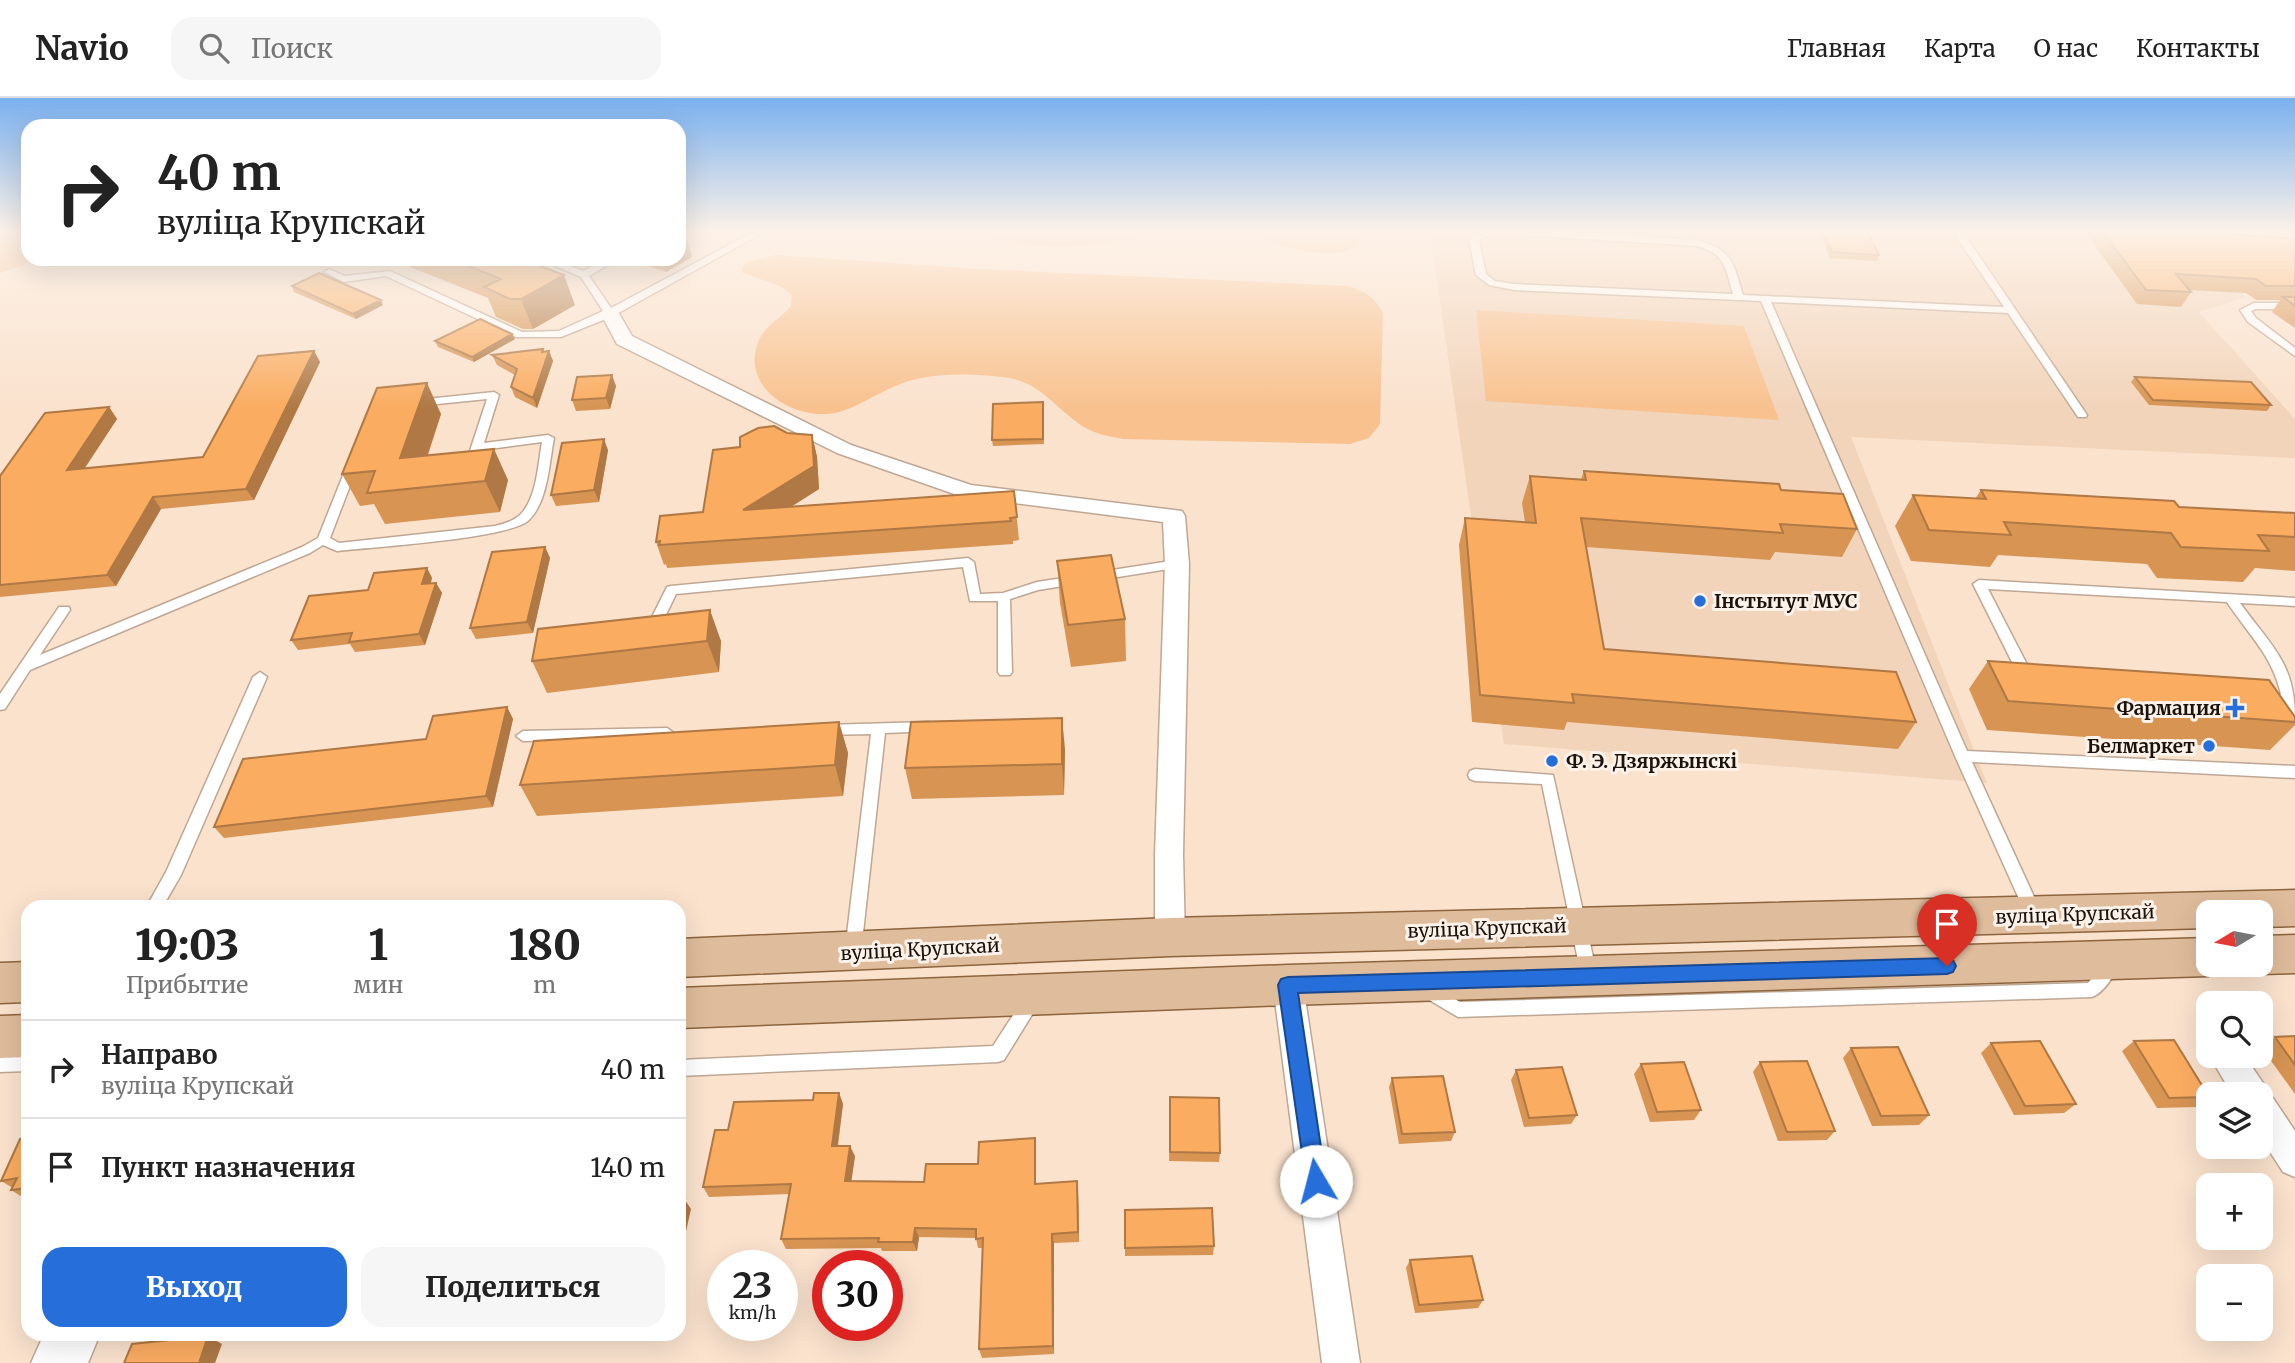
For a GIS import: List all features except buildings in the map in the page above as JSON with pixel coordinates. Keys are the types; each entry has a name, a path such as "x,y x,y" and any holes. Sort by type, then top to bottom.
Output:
{"main road":[{"name":"вуліца Крупскай","path":"686,958 1170,937 2295,908"},
{"path":"2273,955 2295,954"},
{"path":"686,1008 1288,985 2196,957"},
{"path":"0,983 21,982"},
{"path":"0,1037 21,1036"}],"street":[{"path":"610,314 624,340 872,460 968,491 1174,516 1177,564 1168,864 1170,937"},
{"path":"1288,985 1341,1363"},
{"path":"2273,1127 2295,1160"},
{"path":"59,1363 70,1341"}],"lane":[{"path":"426,291 520,335 561,334 610,314 652,291"},
{"path":"595,291 610,314"},
{"path":"1616,291 1766,301 2011,310"},
{"path":"1737,291 1739,299"},
{"path":"1998,291 2082,415"},
{"path":"1766,301 1962,756 2035,915"},
{"path":"2295,306 2255,306 2245,310 2252,320 2295,353"},
{"path":"409,404 494,395 469,471"},
{"path":"323,540 337,547 495,530 512,525 526,516 533,504 548,438 477,447"},
{"path":"25,667 306,550 323,540 355,454"},
{"path":"642,628 654,626 671,590 968,562 974,598 1004,597 1037,586 1177,564"},
{"path":"2028,679 1979,584 2295,602"},
{"path":"1004,597 1006,672"},
{"path":"2231,599 2246,623 2273,655 2283,673 2295,714"},
{"path":"0,705 64,610"},
{"path":"158,900 173,874 260,677"},
{"path":"2246,696 2291,699"},
{"path":"805,730 942,726"},
{"path":"853,952 878,729"},
{"path":"523,736 684,733"},
{"path":"1962,756 2295,772"},
{"path":"1475,775 1548,779 1589,976"},
{"path":"1414,981 1458,1010 2078,991 2092,990 2116,959"},
{"path":"686,1068 998,1055 1035,995"},
{"path":"0,1064 21,1063"}],"shaded area":[{"path":"787,291 1360,291 1377,303 1383,313 1380,424 1369,438 1350,444 1123,439 1099,434 1083,426 1044,394 1025,383 1002,377 970,375 917,379 897,385 839,412 806,412 790,407 764,387 757,373 755,357 759,340 765,330 791,306 792,295"},
{"name":"Інстытут МУС","path":"1439,291 2241,291 2246,297 2199,312 2295,419 2295,458 1851,437 1987,783 1504,744"},
{"path":"1476,310 1744,326 1779,420 1486,401"}],"place":[{"name":"Інстытут МУС","path":"1700,601"},
{"name":"Фармация","path":"2235,708"},
{"name":"Белмаркет","path":"2209,746"},
{"name":"Ф. Э. Дзяржынскі","path":"1552,761"}],"route":[{"path":"1316,1181 1288,985 1947,966"}]}
